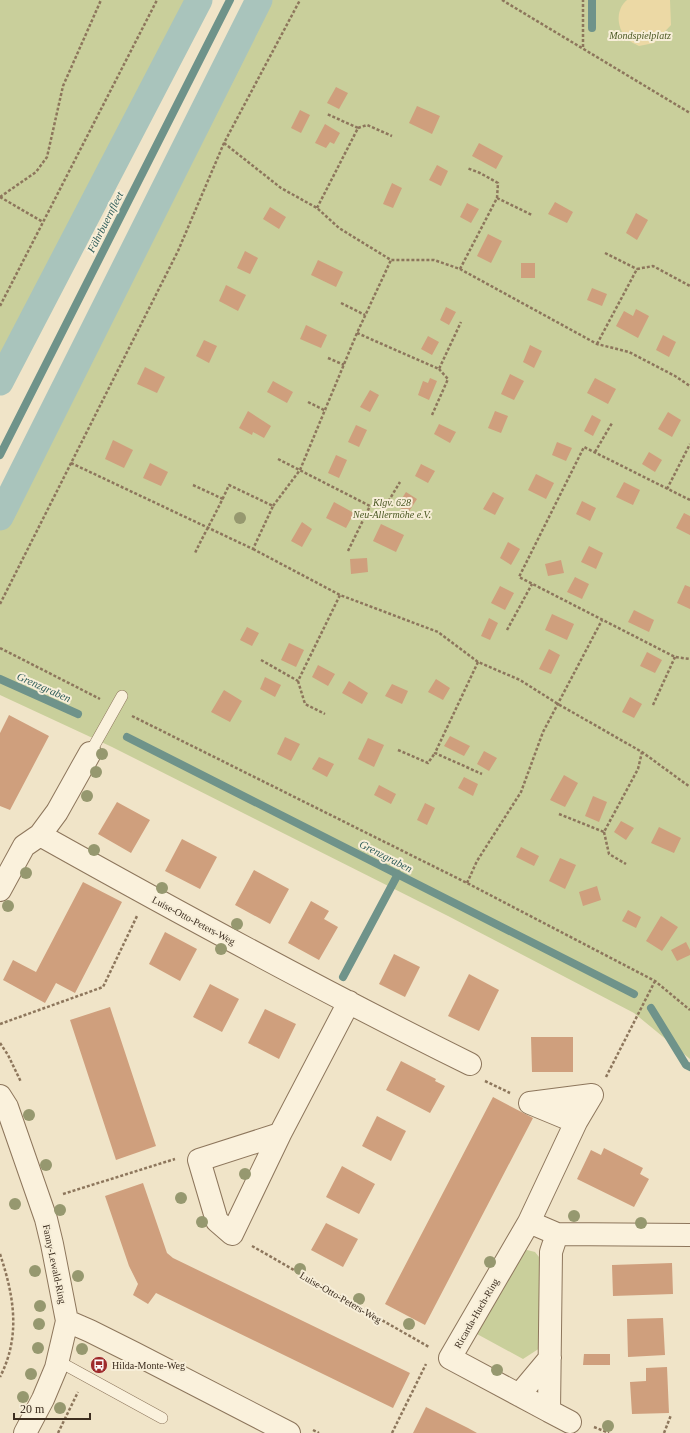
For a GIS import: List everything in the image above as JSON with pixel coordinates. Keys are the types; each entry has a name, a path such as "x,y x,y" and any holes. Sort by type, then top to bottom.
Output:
{"street":[{"path":"0,890 24,846 40,835 57,812 90,753"},
{"name":"Luise-Otto-Peters-Weg","path":"40,835 147,895 470,1064"},
{"path":"280,1134 199,1160 217,1221 232,1234 280,1134 349,1002"},
{"path":"530,1102 592,1095"},
{"name":"Ricarda-Huch-Ring","path":"570,1422 442,1354 529,1222 576,1122 592,1095"},
{"name":"Fanny-Lewald-Ring","path":"0,1096 7,1107 46,1219 67,1321 56,1368 44,1399 25,1433"},
{"path":"530,1102 576,1122"},
{"path":"529,1222 557,1234 690,1235"},
{"path":"549,1411 551,1252 557,1234"},
{"path":"67,1321 134,1353 289,1433"},
{"path":"519,1395 550,1358"}],"lane":[{"path":"90,753 122,696"},
{"path":"58,1361 162,1418"}],"path":[{"path":"43,222 0,197 36,172 47,157 63,86 101,0"},
{"path":"0,306 157,0"},
{"path":"0,604 178,251 224,143 300,0"},
{"path":"502,0 583,47 690,113"},
{"path":"583,0 583,47"},
{"path":"327,114 358,128 367,125 392,136"},
{"path":"317,208 358,128"},
{"path":"224,143 281,188 317,208 339,228 391,260 434,260 460,269 597,344 629,352 675,376 690,386"},
{"path":"460,269 497,198 498,183 467,168"},
{"path":"497,198 532,216"},
{"path":"604,252 637,268 653,266 690,286"},
{"path":"253,549 273,506 300,470 326,411 356,333 391,260"},
{"path":"597,344 637,268"},
{"path":"341,303 365,315"},
{"path":"439,369 461,322"},
{"path":"356,333 439,369 448,379 432,415"},
{"path":"328,358 344,365"},
{"path":"308,402 326,411"},
{"path":"595,452 612,423"},
{"path":"667,489 690,444"},
{"path":"690,500 584,447 519,577 675,657 690,659"},
{"path":"278,459 370,506 385,507 400,482"},
{"path":"72,463 253,549 340,595 438,632 478,662 520,680 558,704 642,752 690,787"},
{"path":"193,485 223,499"},
{"path":"194,553 229,485 273,506"},
{"path":"348,550 370,506"},
{"path":"507,630 532,584"},
{"path":"325,714 305,704 298,681 340,595"},
{"path":"466,883 477,861 521,792 543,732 602,620"},
{"path":"0,648 115,708 466,883 655,981 690,1010"},
{"path":"653,705 675,657"},
{"path":"261,660 298,681"},
{"path":"398,750 428,763 435,753 478,662"},
{"path":"626,864 609,854 604,832 638,769 642,752"},
{"path":"435,753 482,774"},
{"path":"559,814 604,832"},
{"path":"0,1024 103,987 147,895"},
{"path":"592,1095 602,1086 655,981"},
{"path":"470,1064 470,1074 530,1102"},
{"path":"64,1194 190,1154 199,1160"},
{"name":"Luise-Otto-Peters-Weg","path":"232,1234 442,1354"},
{"path":"0,1254 13,1307 13,1334 7,1363 0,1377"},
{"path":"392,1433 442,1354"},
{"path":"664,1433 671,1415"}],"green space":[{"path":"0,0 199,0 0,382"},
{"name":"Klgv. 628 Neu-Allermöhe e.V.","path":"259,0 690,0 690,1059 634,1013 448,916 112,747 0,695 0,517"},
{"path":"527,1250 535,1252 539,1257 540,1348 523,1359 477,1334 520,1253"}],"sand":[{"path":"627,0 670,0 671,25 654,43 639,46 626,38 620,28 619,13 623,4"}],"building":[{"path":"336,87 348,93 339,109 327,103"},
{"path":"417,106 440,116 432,134 409,123"},
{"path":"300,110 310,115 301,133 291,128"},
{"path":"325,124 340,133 334,144 330,142 326,148 315,143"},
{"path":"479,143 503,156 496,169 472,156"},
{"path":"437,165 448,171 441,186 429,180"},
{"path":"392,183 402,188 393,208 383,204"},
{"path":"555,202 573,212 567,223 548,214"},
{"path":"467,203 479,209 471,223 460,217"},
{"path":"270,207 286,217 279,229 263,219"},
{"path":"636,213 648,220 637,240 626,233"},
{"path":"488,234 502,241 491,263 477,256"},
{"path":"245,251 258,258 250,274 237,268"},
{"path":"318,260 343,272 336,287 311,275"},
{"path":"521,263 535,263 535,278 521,278"},
{"path":"226,285 246,295 238,311 219,301"},
{"path":"592,288 607,294 602,306 587,300"},
{"path":"446,307 456,312 449,325 440,320"},
{"path":"636,309 649,316 638,338 616,326 624,311 633,316"},
{"path":"306,325 327,335 321,348 300,339"},
{"path":"663,335 676,342 669,357 656,350"},
{"path":"428,336 439,342 432,355 421,349"},
{"path":"204,340 217,346 209,363 196,356"},
{"path":"530,345 542,351 534,368 523,362"},
{"path":"145,367 165,377 157,393 137,384"},
{"path":"510,374 524,381 514,400 501,394"},
{"path":"430,378 437,381 429,400 418,395 423,381 428,383"},
{"path":"595,378 616,389 608,404 587,393"},
{"path":"273,381 293,392 287,403 267,392"},
{"path":"370,390 379,395 370,412 360,407"},
{"path":"248,411 271,426 264,438 253,432 252,435 239,428"},
{"path":"495,411 508,416 501,433 488,428"},
{"path":"668,412 681,420 672,437 658,429"},
{"path":"592,415 601,420 593,436 584,431"},
{"path":"439,424 456,432 450,443 434,434"},
{"path":"356,425 367,430 359,447 348,442"},
{"path":"113,440 133,450 124,468 105,459"},
{"path":"557,442 572,448 566,461 552,455"},
{"path":"649,452 662,460 655,472 642,464"},
{"path":"336,455 347,460 339,478 328,473"},
{"path":"150,463 168,472 161,486 143,478"},
{"path":"421,464 435,471 428,483 415,476"},
{"path":"536,474 554,483 546,499 528,490"},
{"path":"624,482 640,490 633,505 616,497"},
{"path":"406,492 417,499 408,513 397,506"},
{"path":"493,492 504,498 495,515 483,509"},
{"path":"582,501 596,508 590,521 576,514"},
{"path":"334,502 354,513 346,528 326,518"},
{"path":"684,513 690,516 690,535 676,528"},
{"path":"302,522 312,529 302,547 291,541"},
{"path":"381,524 404,535 396,552 373,541"},
{"path":"508,542 520,549 511,565 500,558"},
{"path":"589,546 603,553 596,569 581,562"},
{"path":"367,558 368,572 351,574 350,559"},
{"path":"561,560 564,573 548,576 545,564"},
{"path":"575,577 589,584 582,599 567,592"},
{"path":"685,585 690,587 690,609 677,603"},
{"path":"500,586 514,593 505,610 491,603"},
{"path":"634,610 654,620 649,632 628,622"},
{"path":"552,614 574,624 567,640 545,630"},
{"path":"489,618 498,623 490,640 481,636"},
{"path":"247,627 259,633 252,646 240,640"},
{"path":"289,643 304,650 296,667 281,660"},
{"path":"549,649 560,655 551,674 539,669"},
{"path":"647,652 662,660 655,673 640,666"},
{"path":"318,665 335,674 328,686 312,677"},
{"path":"265,677 281,685 275,697 260,689"},
{"path":"436,679 450,688 443,700 428,692"},
{"path":"349,681 368,693 362,704 342,693"},
{"path":"392,684 408,691 402,704 385,696"},
{"path":"224,690 242,701 230,722 211,712"},
{"path":"630,697 642,704 634,718 622,712"},
{"path":"9,715 49,736 10,810 0,806 0,733"},
{"path":"450,736 470,746 464,756 444,746"},
{"path":"285,737 300,744 291,761 277,754"},
{"path":"368,738 384,745 374,767 358,759"},
{"path":"484,751 497,758 489,771 477,764"},
{"path":"319,757 334,764 327,777 312,769"},
{"path":"564,775 578,783 565,807 550,800"},
{"path":"464,777 478,784 473,796 458,788"},
{"path":"379,785 396,794 391,804 374,795"},
{"path":"593,796 607,802 599,822 585,816"},
{"path":"117,802 150,820 131,853 98,834"},
{"path":"425,803 435,808 427,825 417,820"},
{"path":"621,821 634,828 626,840 614,832"},
{"path":"659,827 681,838 674,853 651,843"},
{"path":"182,839 217,857 200,889 165,871"},
{"path":"521,847 539,856 534,866 516,857"},
{"path":"560,858 576,865 565,889 549,881"},
{"path":"254,870 289,889 270,924 235,905"},
{"path":"83,882 122,902 75,993 56,983 45,1003 3,980 13,960 36,972"},
{"path":"597,886 601,900 583,906 579,892"},
{"path":"311,901 329,911 324,919 338,927 319,960 288,943"},
{"path":"628,910 641,917 636,928 622,921"},
{"path":"661,916 678,927 662,951 646,941"},
{"path":"165,932 197,949 180,981 149,964"},
{"path":"686,942 690,950 690,955 677,961 671,950"},
{"path":"394,954 420,967 405,997 379,984"},
{"path":"469,974 499,990 479,1031 448,1016"},
{"path":"210,984 239,999 222,1032 193,1017"},
{"path":"110,1007 156,1146 116,1160 70,1020"},
{"path":"265,1009 296,1024 279,1059 248,1043"},
{"path":"531,1037 573,1037 573,1072 532,1072"},
{"path":"401,1061 436,1079 435,1081 445,1086 430,1113 386,1090"},
{"path":"493,1097 533,1118 425,1325 385,1304"},
{"path":"377,1116 406,1131 391,1161 362,1146"},
{"path":"604,1148 643,1168 640,1174 649,1179 634,1207 577,1179 591,1150 601,1155"},
{"path":"342,1166 375,1184 359,1214 326,1197"},
{"path":"143,1183 167,1253 173,1258 410,1373 393,1408 156,1293 148,1304 133,1295 138,1284 129,1266 105,1196"},
{"path":"326,1223 358,1239 343,1267 311,1250"},
{"path":"672,1263 673,1294 613,1296 612,1265"},
{"path":"663,1318 665,1355 628,1357 627,1319"},
{"path":"584,1354 610,1354 610,1365 583,1365"},
{"path":"667,1367 669,1413 632,1414 630,1382 646,1381 646,1368"},
{"path":"426,1407 468,1428 477,1433 413,1433"}],"waterway":[{"path":"0,382 199,0"},
{"name":"Fährbuernfleet","path":"0,455 230,0"},
{"path":"0,517 259,0"},
{"path":"592,0 592,28"},
{"name":"Grenzgraben","path":"0,679 78,714"},
{"name":"Grenzgraben","path":"127,737 634,994"},
{"path":"343,977 398,874"},
{"name":"Grenzgraben","path":"651,1008 686,1065 690,1067"}],"place":[{"name":"Hilda-Monte-Weg","path":"99,1365"}],"park label":[{"name":"Mondspielplatz","path":"640,35"}]}
